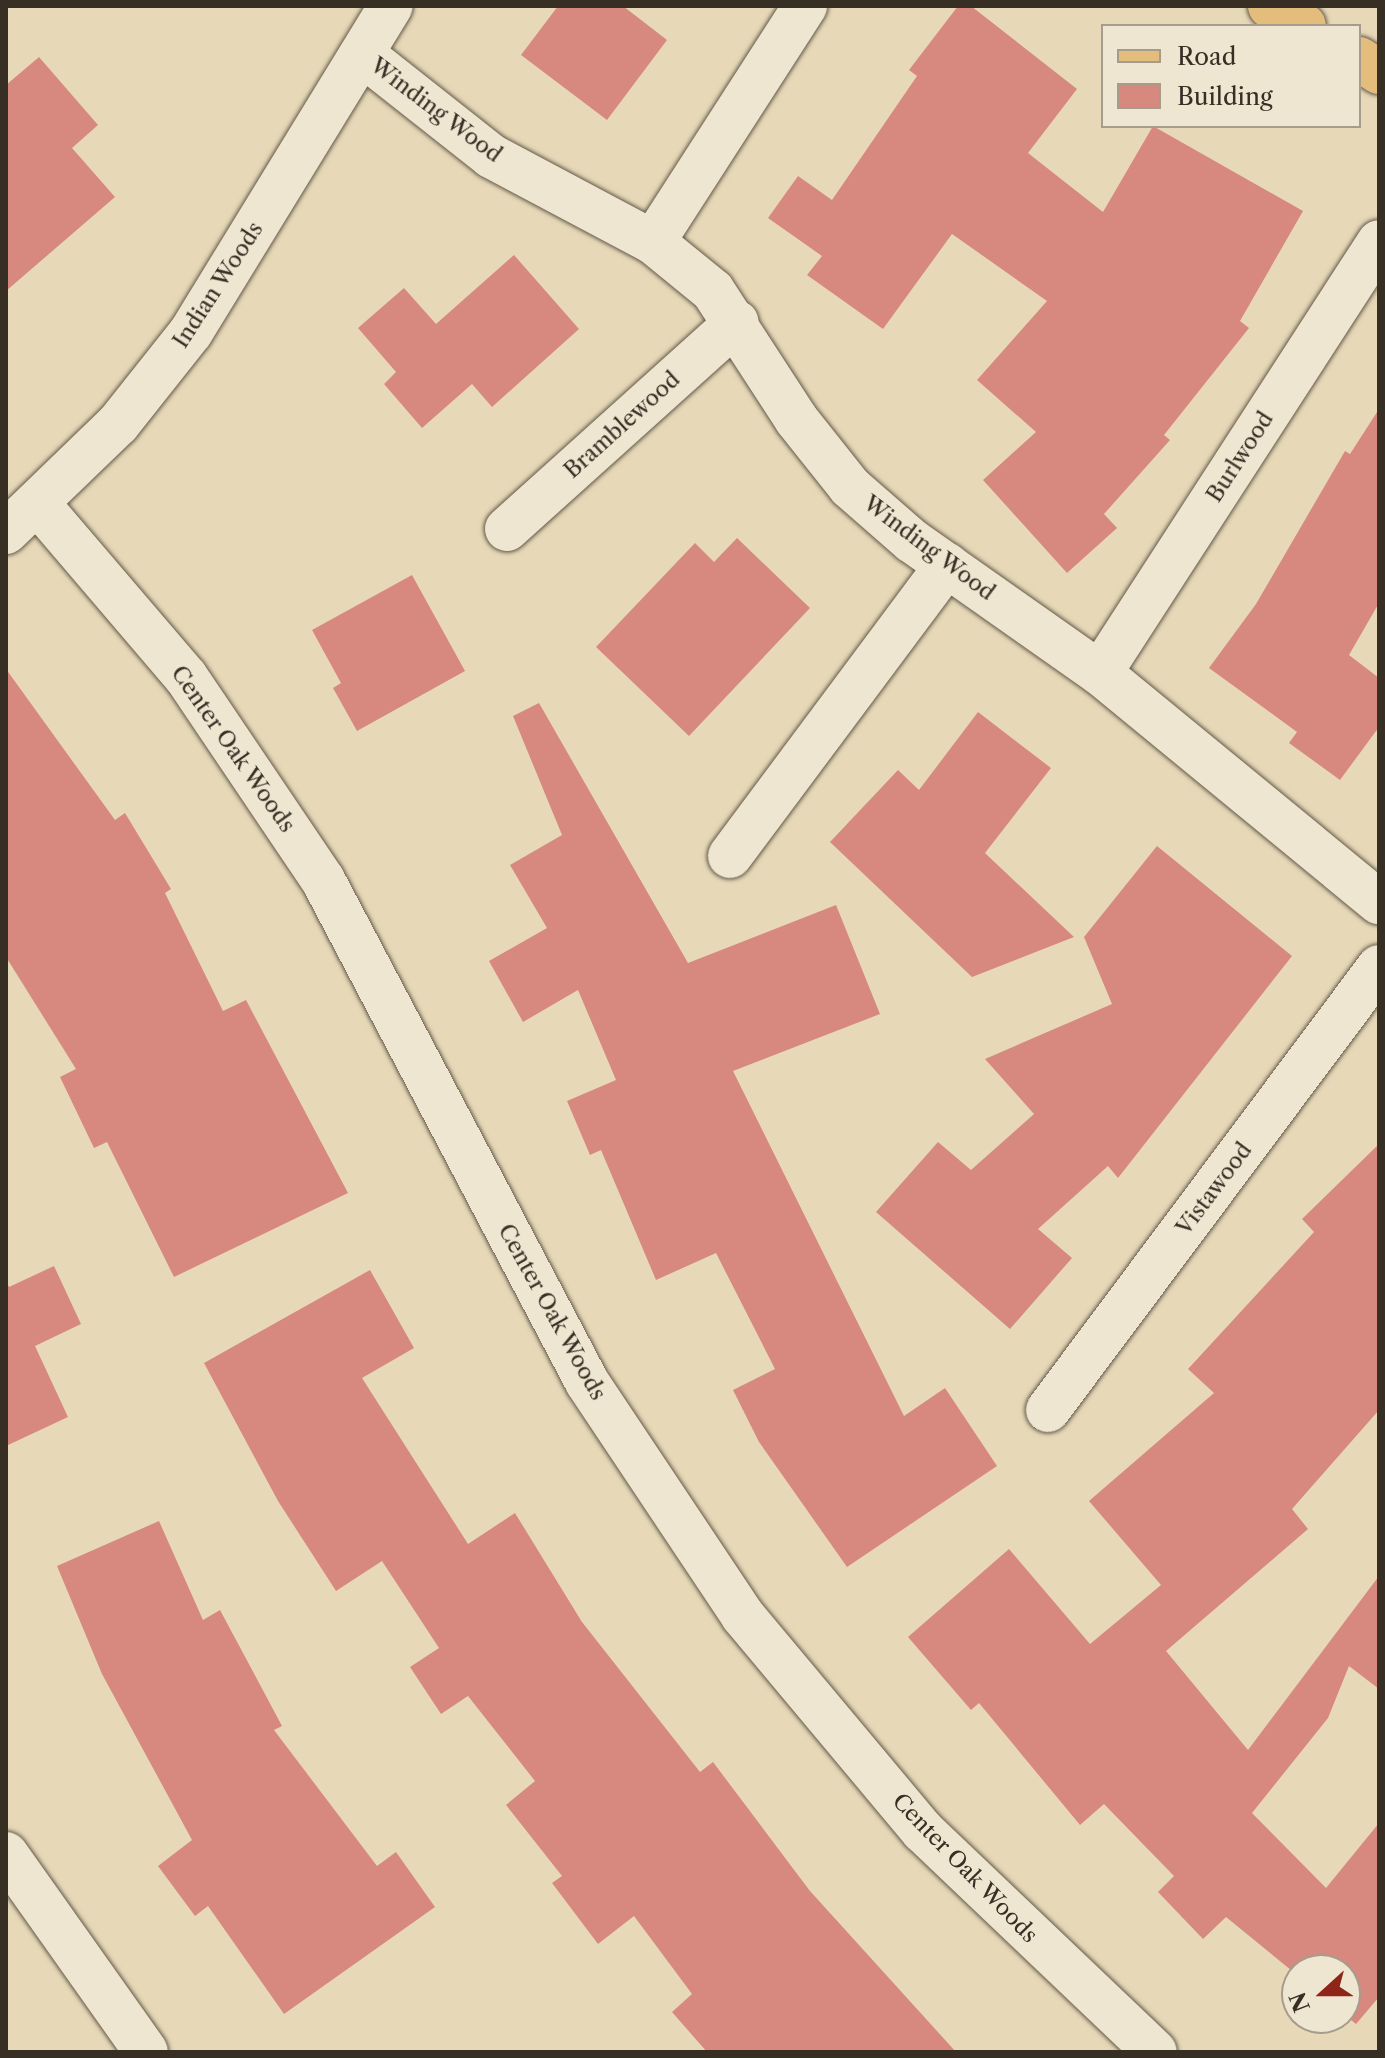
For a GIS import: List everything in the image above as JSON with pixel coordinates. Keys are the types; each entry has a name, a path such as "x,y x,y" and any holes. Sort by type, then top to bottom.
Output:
{"main road":[{"path":"1270,6 1301,24"},
{"path":"1361,60 1379,72"}],"street":[{"name":"Indian Woods","path":"6,532 39,505 118,424 191,332 391,6"},
{"path":"653,242 805,6"},
{"name":"Winding Wood","path":"362,54 491,156 653,242 713,291 737,322 796,419 850,487 947,565 1100,673 1379,902"},
{"name":"Burlwood","path":"1100,673 1379,242"},
{"name":"Bramblewood","path":"507,529 737,322"},
{"name":"Center Oak Woods","path":"39,505 186,677 323,880 587,1382 743,1616 923,1831 1155,2052"},
{"path":"730,856 947,565"},
{"name":"Vistawood","path":"1048,1410 1379,967"},
{"path":"6,1854 146,2052"}],"building":[{"path":"558,6 623,6 667,40 607,120 521,55"},
{"path":"958,6 971,6 1077,89 1028,153 1103,212 1152,128 1303,211 1240,321 1249,328 1164,435 1170,440 1104,514 1117,528 1067,573 983,480 1036,432 977,380 1047,301 952,234 883,329 807,275 822,256 768,218 798,176 832,200 917,76 909,70"},
{"path":"39,57 98,125 72,148 115,197 6,291 6,85"},
{"path":"514,255 579,329 492,407 472,384 422,428 384,384 396,372 358,328 404,288 436,324"},
{"path":"1379,409 1379,603 1349,655 1379,678 1379,727 1340,780 1289,743 1297,732 1209,668 1256,604 1345,451 1350,454"},
{"path":"737,538 810,608 689,736 596,647 695,543 714,562"},
{"path":"412,575 465,671 357,731 333,688 341,683 312,630"},
{"path":"6,669 115,820 125,813 171,889 165,893 223,1011 246,1000 348,1193 174,1277 107,1142 94,1148 60,1077 76,1069 6,957"},
{"path":"539,703 688,963 836,905 880,1014 733,1071 904,1416 945,1388 997,1466 847,1567 759,1442 733,1390 775,1369 716,1253 656,1280 601,1150 590,1155 567,1101 616,1080 578,990 523,1022 489,961 547,928 510,865 562,835 513,716"},
{"path":"978,712 1051,768 985,853 1074,937 972,977 830,842 898,770 919,790"},
{"path":"1157,846 1292,956 1118,1178 1108,1166 1038,1229 1072,1258 1010,1329 876,1212 938,1142 971,1170 1034,1114 985,1059 1112,1004 1084,937"},
{"path":"1379,1144 1379,1410 1292,1509 1308,1529 1166,1651 1248,1750 1379,1576 1379,1689 1349,1666 1328,1718 1252,1813 1326,1888 1379,1823 1379,1997 1361,2018 1361,1954 1281,1954 1281,1962 1226,1917 1203,1939 1158,1892 1174,1876 1104,1804 1080,1825 979,1703 971,1710 908,1637 1009,1549 1090,1644 1161,1585 1089,1501 1214,1393 1188,1369 1314,1232 1302,1219"},
{"path":"54,1266 81,1324 35,1346 68,1417 6,1446 6,1281 9,1287"},
{"path":"370,1270 414,1348 362,1378 468,1544 515,1513 582,1622 700,1772 713,1762 810,1891 956,2052 707,2052 672,2012 692,1994 634,1916 598,1944 552,1883 562,1876 506,1805 535,1781 468,1696 441,1714 410,1667 439,1648 382,1561 336,1591 278,1501 204,1363"},
{"path":"159,1521 203,1620 220,1610 282,1726 274,1730 377,1866 396,1852 435,1907 284,2014 208,1906 195,1916 158,1866 192,1840 102,1674 57,1566"}]}
